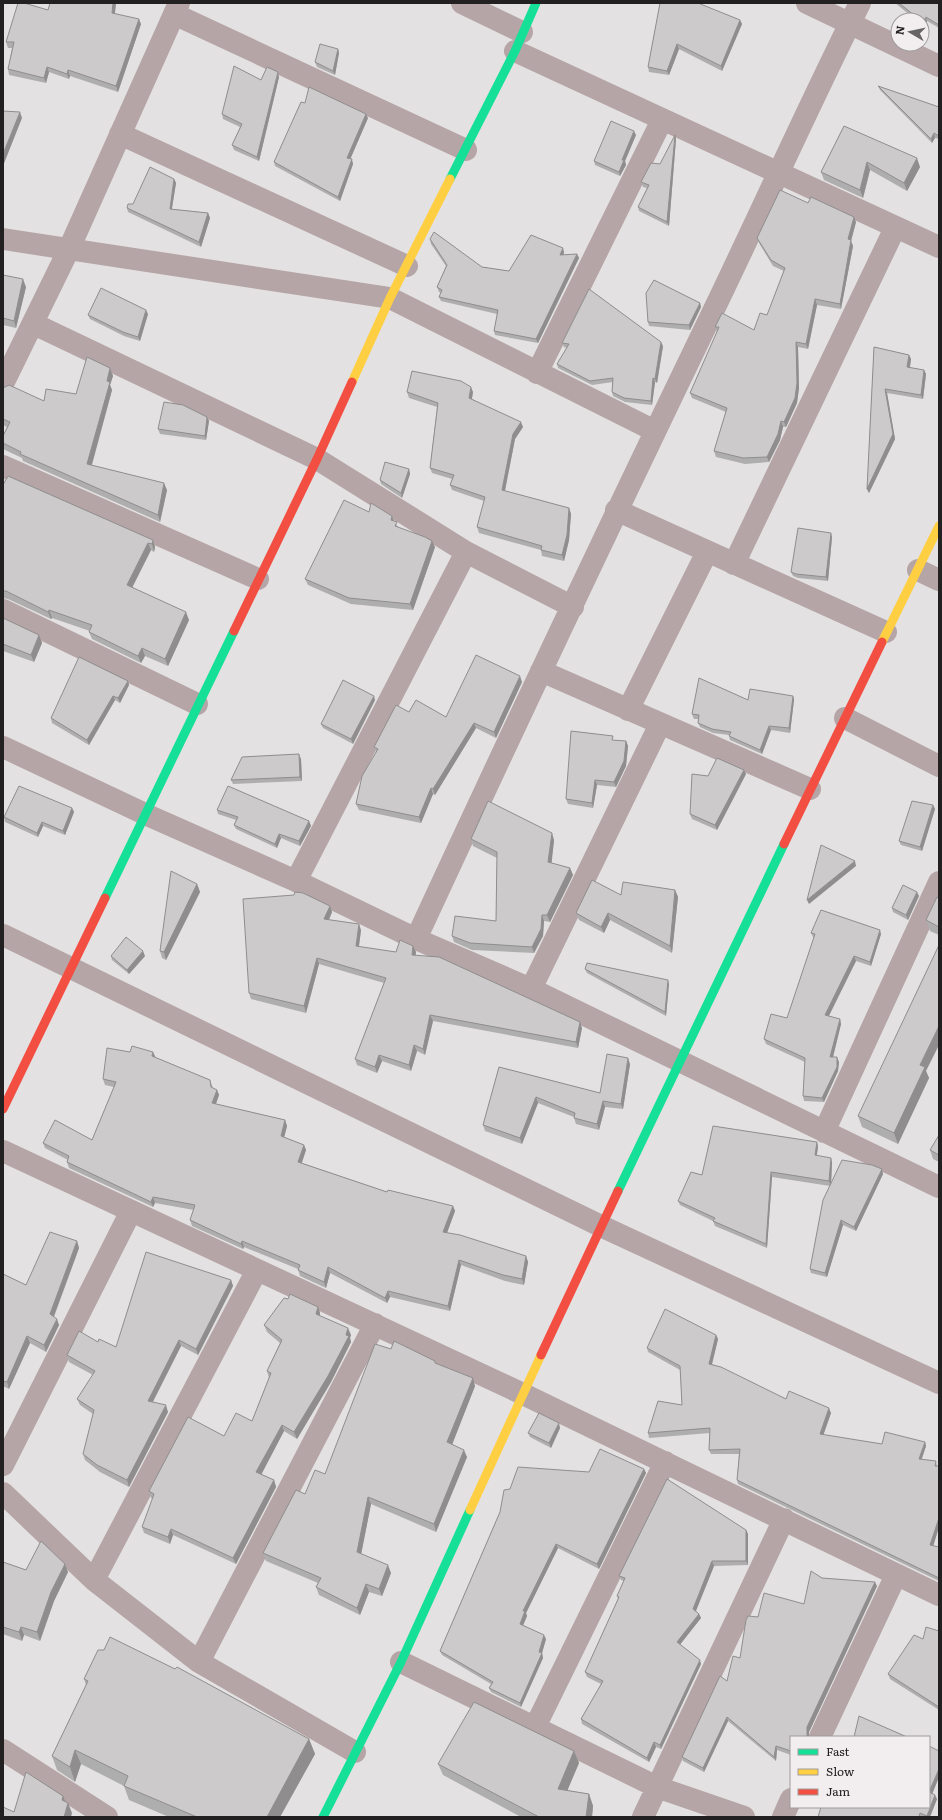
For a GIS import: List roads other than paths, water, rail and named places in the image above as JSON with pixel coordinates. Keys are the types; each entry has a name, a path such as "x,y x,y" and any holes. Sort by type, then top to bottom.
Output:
{"street":[{"path":"462,3 519,42 662,120 939,247"},
{"path":"3,1109 197,704 317,459 390,298 466,150 519,42 536,3"},
{"path":"807,3 939,66"},
{"path":"416,939 541,671 573,607 616,510 860,3"},
{"path":"3,384 34,324 69,249 176,8 466,150"},
{"path":"537,372 662,120"},
{"path":"120,134 407,266"},
{"path":"734,564 895,228"},
{"path":"3,239 390,298 655,431"},
{"path":"34,324 317,459 466,552 573,607"},
{"path":"3,466 258,579"},
{"path":"616,510 886,632"},
{"path":"327,1816 355,1752 401,1662 523,1394 603,1227 679,1062 886,632 939,526"},
{"path":"296,880 466,552"},
{"path":"628,710 707,552"},
{"path":"918,570 939,580"},
{"path":"3,610 197,704"},
{"path":"541,671 810,789"},
{"path":"845,718 939,766"},
{"path":"531,989 660,724"},
{"path":"3,747 145,814 296,880 416,939 531,989 939,1187"},
{"path":"824,1132 939,882"},
{"path":"3,935 603,1227 939,1383"},
{"path":"3,1151 523,1394 939,1595"},
{"path":"3,1465 131,1211"},
{"path":"94,1580 257,1270"},
{"path":"199,1662 375,1324"},
{"path":"535,1727 665,1462"},
{"path":"3,1493 94,1580 199,1662 355,1752"},
{"path":"643,1817 784,1519"},
{"path":"820,1736 896,1575"},
{"path":"401,1662 657,1787 744,1817"},
{"path":"5,1758 107,1817"},
{"path":"783,1817 790,1802"}]}
